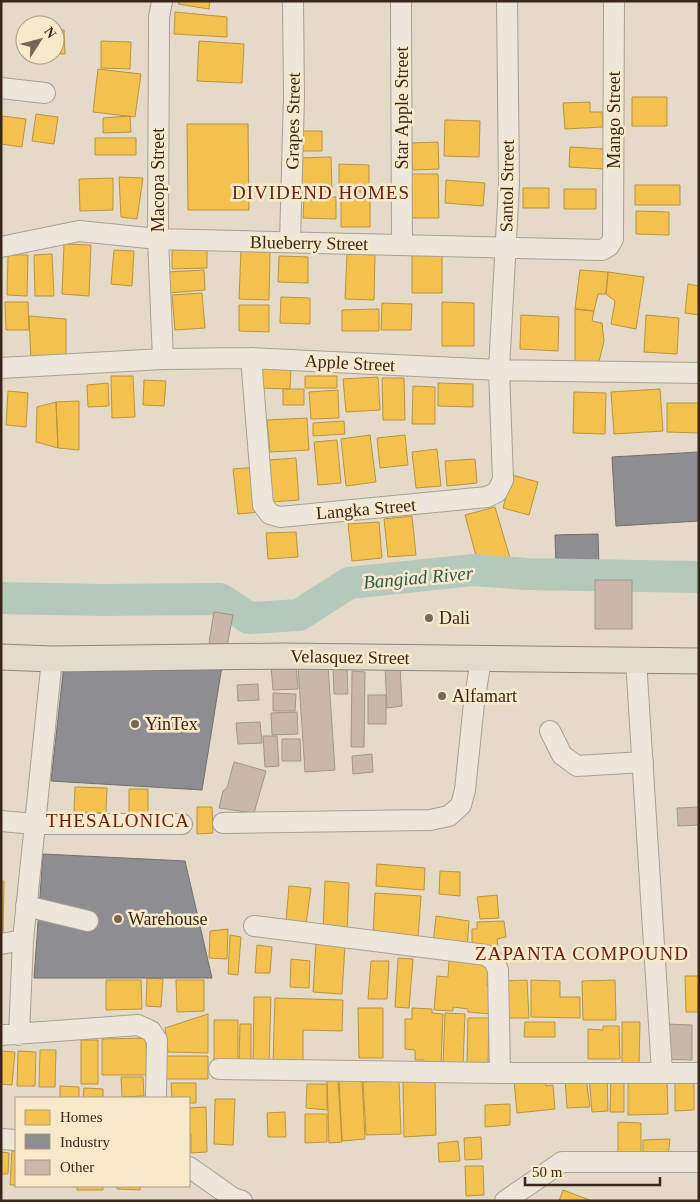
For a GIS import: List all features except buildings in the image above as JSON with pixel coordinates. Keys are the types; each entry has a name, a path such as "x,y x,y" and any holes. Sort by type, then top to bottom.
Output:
{"main road":[{"name":"Velasquez Street","path":"1,657 52,659 283,656 699,661"}],"street":[{"name":"Macopa Street","path":"162,1 160,17 158,239 163,358"},
{"name":"Grapes Street","path":"290,242 294,97 293,1"},
{"name":"Star Apple Street","path":"401,1 402,245"},
{"name":"Santol Street","path":"499,370 509,184 508,1"},
{"name":"Mango Street","path":"613,240 614,1"},
{"path":"1,88 45,93"},
{"name":"Blueberry Street","path":"1,247 79,231 158,239 602,250 609,246 613,240"},
{"name":"Apple Street","path":"1,368 163,358 251,358 499,370 699,373"},
{"name":"Langka Street","path":"251,358 263,505 270,514 280,517 487,498 497,492 503,480 499,370"},
{"path":"52,659 23,940 10,1035 138,1025 151,1030 157,1040 156,1097"},
{"path":"223,823 430,820 449,816 461,805 465,790 480,659"},
{"path":"636,660 662,1072"},
{"path":"550,731 562,755 577,766 643,762"},
{"path":"1,821 35,824 182,824"},
{"path":"26,906 88,920"},
{"path":"254,926 486,955 494,961 498,970 500,1073"},
{"path":"1,944 23,940"},
{"path":"219,1069 500,1073 699,1073"},
{"path":"1,1139 15,1140"},
{"path":"505,1201 562,1162 699,1162"},
{"path":"190,1168 233,1198 242,1201"}],"waterway":[{"name":"Bangiad River","path":"1,598 102,600 220,599 249,618 299,615 349,583 473,570 527,574 699,577"}],"place":[{"name":"Dali","path":"429,618"},
{"name":"Alfamart","path":"442,696"},
{"name":"YinTex","path":"135,724"},
{"name":"Warehouse","path":"118,919"}],"district":[{"name":"DIVIDEND HOMES","path":"321,192"},
{"name":"THESALONICA","path":"118,820"},
{"name":"ZAPANTA COMPOUND","path":"582,953"}]}
